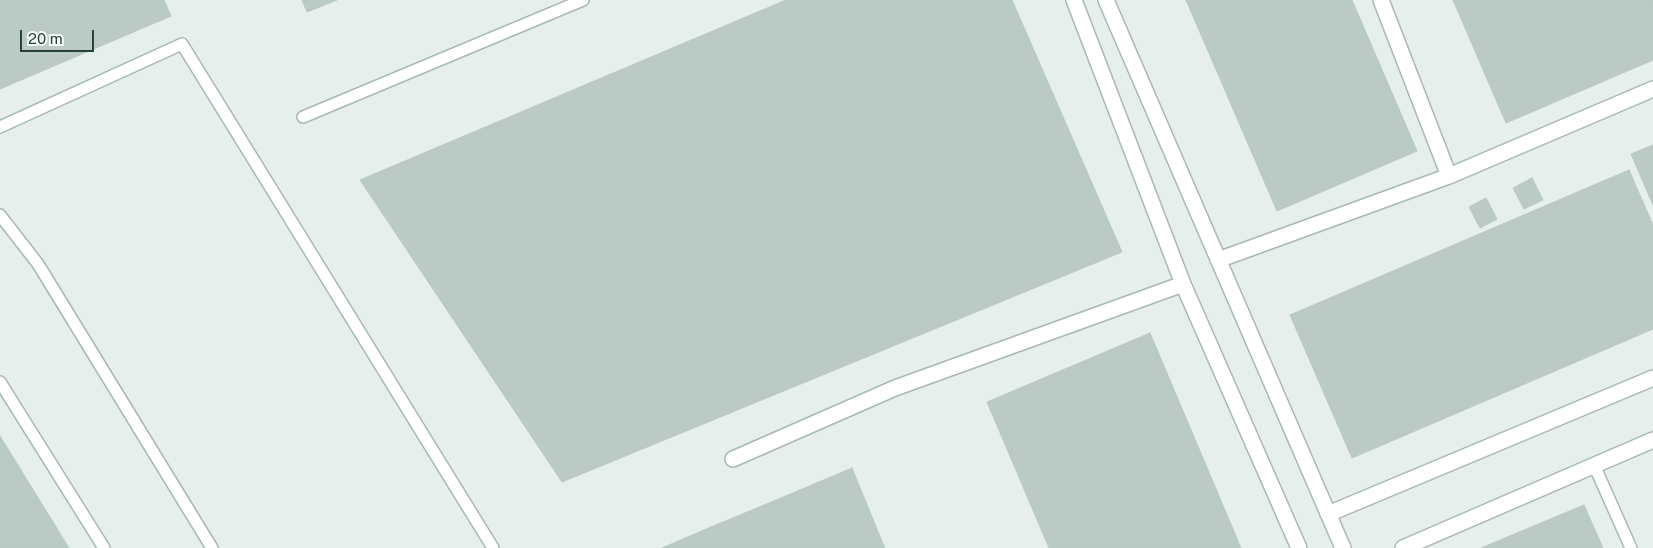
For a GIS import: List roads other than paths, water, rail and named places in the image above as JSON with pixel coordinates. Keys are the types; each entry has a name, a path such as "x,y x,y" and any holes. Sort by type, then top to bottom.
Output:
{"street":[{"path":"1074,0 1183,284 1299,548"},
{"path":"1106,0 1343,548"},
{"path":"1380,0 1449,176"},
{"path":"1218,260 1449,176 1653,89"},
{"path":"733,459 895,388 1183,284"},
{"path":"1328,514 1653,378"},
{"path":"1403,548 1653,440"}],"lane":[{"path":"302,117 583,0"},
{"path":"0,126 182,44 493,548"},
{"path":"0,215 38,264 212,548"},
{"path":"0,382 104,548"},
{"path":"1594,465 1631,548"}]}
